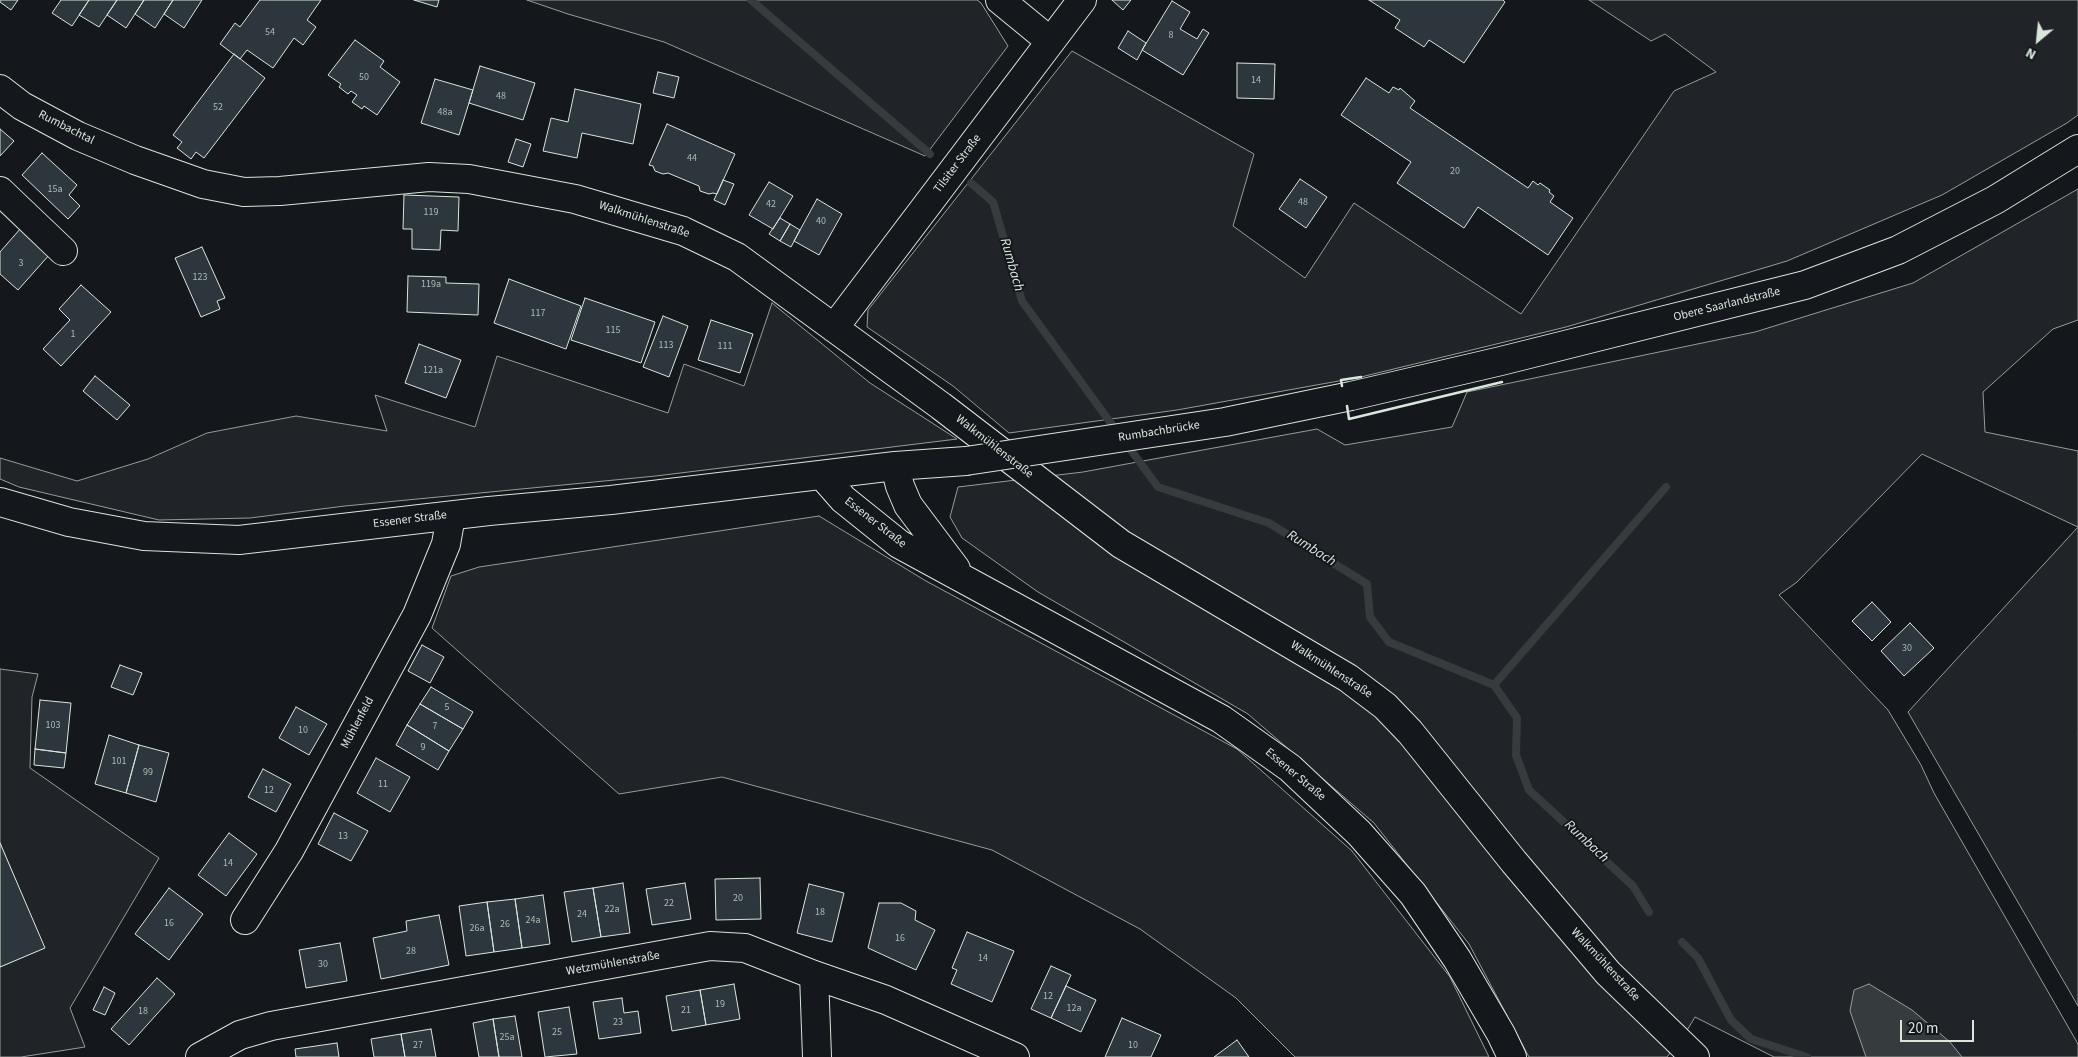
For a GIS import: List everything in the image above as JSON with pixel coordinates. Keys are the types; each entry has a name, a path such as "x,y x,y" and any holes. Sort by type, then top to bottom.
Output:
{"street":[{"path":"1000,0 1050,41"},
{"name":"Tilsiter Straße","path":"834,328 1082,0"},
{"name":"Rumbachtal","path":"0,89 22,106 78,136 136,160"},
{"name":"Obere Saarlandstraße","path":"1351,396 1510,359 1805,285 1898,250 1995,200 2078,149"},
{"name":"Walkmühlenstraße","path":"136,160 203,184 244,192 290,190 429,177 469,179 575,199 683,231 737,257 941,406 1121,544 1348,678 1385,706 1410,732 1514,862 1608,972 1695,1057"},
{"path":"0,191 63,251"},
{"name":"Rumbachbrücke","path":"966,461 1225,422 1351,396"},
{"name":"Essener Straße","path":"0,502 69,522 144,536 230,540 611,500 895,466 966,461"},
{"name":"Essener Straße","path":"895,466 900,486 908,505 962,576"},
{"name":"Essener Straße","path":"822,475 843,499 899,544 962,576 1221,718 1290,768 1359,833 1413,894 1457,958 1501,1034 1512,1057"},
{"name":"Mühlenfeld","path":"245,920 289,851 417,615 446,544 451,516"},
{"name":"Wetzmühlenstraße","path":"200,1057 240,1035 270,1026 710,946 745,948 886,1000 1015,1057"},
{"path":"814,975 817,1057"}],"shaded area":[{"path":"527,0 977,0 981,3 1008,46 925,156 664,42"},
{"path":"1589,0 2078,0 2078,115 1942,195 1787,261 1566,327 1361,377 1177,410 1009,433 953,386 867,327 868,310 1072,51 1254,154 1233,226 1305,278 1354,203 1521,314 1674,91 1716,72 1665,34 1651,41"},
{"path":"2078,189 2078,320 2053,329 1983,392 1985,432 2078,451 2078,527 1922,454 1797,582 1779,595 1888,710 2078,1044 2078,1057 1774,1057 1695,1017 1667,1057 1529,1057 1469,944 1374,823 1248,714 1038,592 962,538 950,517 958,487 1083,472 1317,429 1345,445 1452,427 1467,392 1755,332 1913,283"},
{"path":"772,303 870,383 957,439 656,476 345,506 250,518 159,520 19,487 0,479 0,458 77,481 148,459 207,433 296,416 387,431 375,395 475,427 497,356 668,413 684,364 744,386"},
{"path":"819,516 926,581 1237,749 1352,851 1450,977 1489,1057 1295,1057 1236,998 1140,929 992,850 722,777 619,794 432,628 451,576 479,567"},
{"path":"2078,527 2078,1006 1908,712"},
{"path":"0,669 38,674 32,697 30,768 159,858 70,1008 85,1047 21,1057 0,1057 0,967 44,948 0,843"},
{"path":"1869,984 1912,1010 1950,1042 1962,1057 1866,1057 1850,1011 1854,990"}],"building":[{"path":"0,0 18,0 11,10"},
{"path":"61,0 89,0 72,26 52,13"},
{"path":"89,0 117,0 99,27 79,15"},
{"path":"117,0 144,0 126,28 107,15"},
{"path":"144,0 173,0 155,28 135,14"},
{"path":"173,0 202,0 184,28 164,14"},
{"path":"260,0 321,0 307,20 316,27 303,45 294,38 273,68 247,50 240,59 220,44 235,23 240,27"},
{"path":"414,0 439,0 437,7"},
{"path":"1112,0 1131,0 1123,10"},
{"path":"1369,0 1503,0 1505,2 1464,63 1429,40 1424,47 1395,28 1400,20"},
{"path":"1172,1 1190,12 1180,29 1197,39 1203,29 1209,33 1183,75 1142,50"},
{"path":"1128,31 1146,43 1137,60 1118,48"},
{"path":"355,40 384,61 380,67 400,82 377,115 364,106 362,109 352,102 357,95 351,91 348,94 339,87 341,84 328,75"},
{"path":"234,54 265,78 204,158 196,152 191,159 177,148 182,142 173,135"},
{"path":"1237,63 1275,64 1274,99 1237,98"},
{"path":"480,66 535,83 523,120 469,103"},
{"path":"658,72 679,77 674,98 653,93"},
{"path":"1366,78 1389,93 1393,87 1399,90 1400,88 1415,101 1410,108 1528,188 1533,181 1538,185 1540,183 1550,190 1549,192 1554,196 1550,202 1573,218 1548,255 1478,207 1464,228 1397,183 1411,162 1341,115"},
{"path":"435,79 473,90 459,135 421,123"},
{"path":"575,89 641,104 633,144 582,133 577,158 543,151 551,118 568,122"},
{"path":"667,124 735,154 717,194 700,191 699,186 668,173 663,174 655,171 653,166 649,165"},
{"path":"0,129 14,141 0,156"},
{"path":"516,139 531,144 523,167 508,162"},
{"path":"42,153 77,185 69,195 80,206 68,219 22,175"},
{"path":"1300,179 1327,197 1306,228 1279,209"},
{"path":"723,180 734,184 725,205 714,200"},
{"path":"769,182 793,196 773,229 749,215"},
{"path":"404,195 459,197 458,231 441,230 440,250 412,249 412,229 403,229"},
{"path":"817,199 842,214 819,255 794,241"},
{"path":"780,218 790,224 780,241 769,234"},
{"path":"790,224 800,230 791,247 780,241"},
{"path":"21,228 50,254 18,290 0,274 0,252"},
{"path":"202,247 225,298 217,301 220,309 201,317 175,258"},
{"path":"408,276 446,277 446,283 479,284 478,315 407,312"},
{"path":"509,279 581,306 566,349 494,323"},
{"path":"81,285 111,312 61,366 43,349 70,320 59,309"},
{"path":"585,298 655,322 641,363 571,340"},
{"path":"663,316 688,326 669,377 643,367"},
{"path":"711,320 753,334 740,373 698,360"},
{"path":"419,344 461,360 446,398 405,383"},
{"path":"95,376 130,405 117,420 83,391"},
{"path":"1872,602 1891,622 1872,641 1852,621"},
{"path":"1910,623 1934,648 1904,676 1881,651"},
{"path":"422,645 444,657 430,683 408,671"},
{"path":"120,665 142,673 133,695 111,687"},
{"path":"431,687 473,712 463,729 420,704"},
{"path":"40,700 71,703 66,753 35,749"},
{"path":"420,704 463,729 449,751 407,725"},
{"path":"296,707 327,724 309,755 279,738"},
{"path":"407,725 449,751 438,770 396,745"},
{"path":"109,735 139,745 126,793 95,784"},
{"path":"139,745 169,753 156,802 126,793"},
{"path":"35,749 66,753 64,768 34,765"},
{"path":"376,758 410,777 390,812 357,793"},
{"path":"263,769 291,784 276,812 248,797"},
{"path":"334,813 368,831 351,861 318,844"},
{"path":"229,833 257,854 226,896 198,875"},
{"path":"0,843 45,948 0,967"},
{"path":"760,878 761,919 716,920 715,879"},
{"path":"623,883 630,933 601,937 593,888"},
{"path":"685,883 691,919 652,925 646,889"},
{"path":"809,884 844,893 832,942 797,933"},
{"path":"169,888 203,914 169,960 135,934"},
{"path":"593,888 601,937 572,942 564,892"},
{"path":"543,895 550,944 522,948 515,899"},
{"path":"515,899 522,948 494,952 487,902"},
{"path":"487,902 494,952 466,956 459,906"},
{"path":"879,903 901,903 916,911 915,920 935,930 916,970 868,948"},
{"path":"439,915 449,965 381,979 373,938 407,931 406,921"},
{"path":"967,932 1014,951 992,1002 951,984 957,970 952,968"},
{"path":"340,943 347,981 306,988 299,950"},
{"path":"1051,966 1071,975 1051,1018 1031,1009"},
{"path":"157,978 175,994 129,1045 111,1029"},
{"path":"734,984 740,1019 706,1025 700,990"},
{"path":"1066,986 1096,1000 1081,1032 1051,1018"},
{"path":"104,987 115,993 105,1015 93,1010"},
{"path":"700,990 706,1025 672,1031 666,996"},
{"path":"622,998 624,1013 638,1011 641,1033 599,1039 593,1002"},
{"path":"569,1007 577,1054 545,1057 538,1012"},
{"path":"515,1016 522,1057 499,1057 493,1019"},
{"path":"1122,1018 1161,1035 1151,1057 1105,1057"},
{"path":"493,1019 499,1057 479,1057 473,1023"},
{"path":"431,1029 436,1057 405,1057 401,1034"},
{"path":"401,1034 405,1057 374,1057 371,1039"},
{"path":"1237,1040 1249,1057 1214,1057"},
{"path":"337,1043 339,1057 296,1057 295,1049"}],"waterway":[{"name":"Rumbach","path":"751,0 930,154"},
{"name":"Rumbach","path":"971,183 993,202 1022,301 1118,433"},
{"name":"Rumbach","path":"1125,442 1158,487 1269,523 1367,584 1370,617 1389,642 1494,685 1517,718 1516,755 1529,790 1633,886 1649,912"},
{"path":"1494,685 1666,487"},
{"name":"Rumbach","path":"1682,942 1698,958 1731,1020 1751,1039 1807,1057"}],"wall":[{"path":"1342,386 1341,380 1361,377"},
{"path":"1347,406 1349,419 1502,382"}]}
